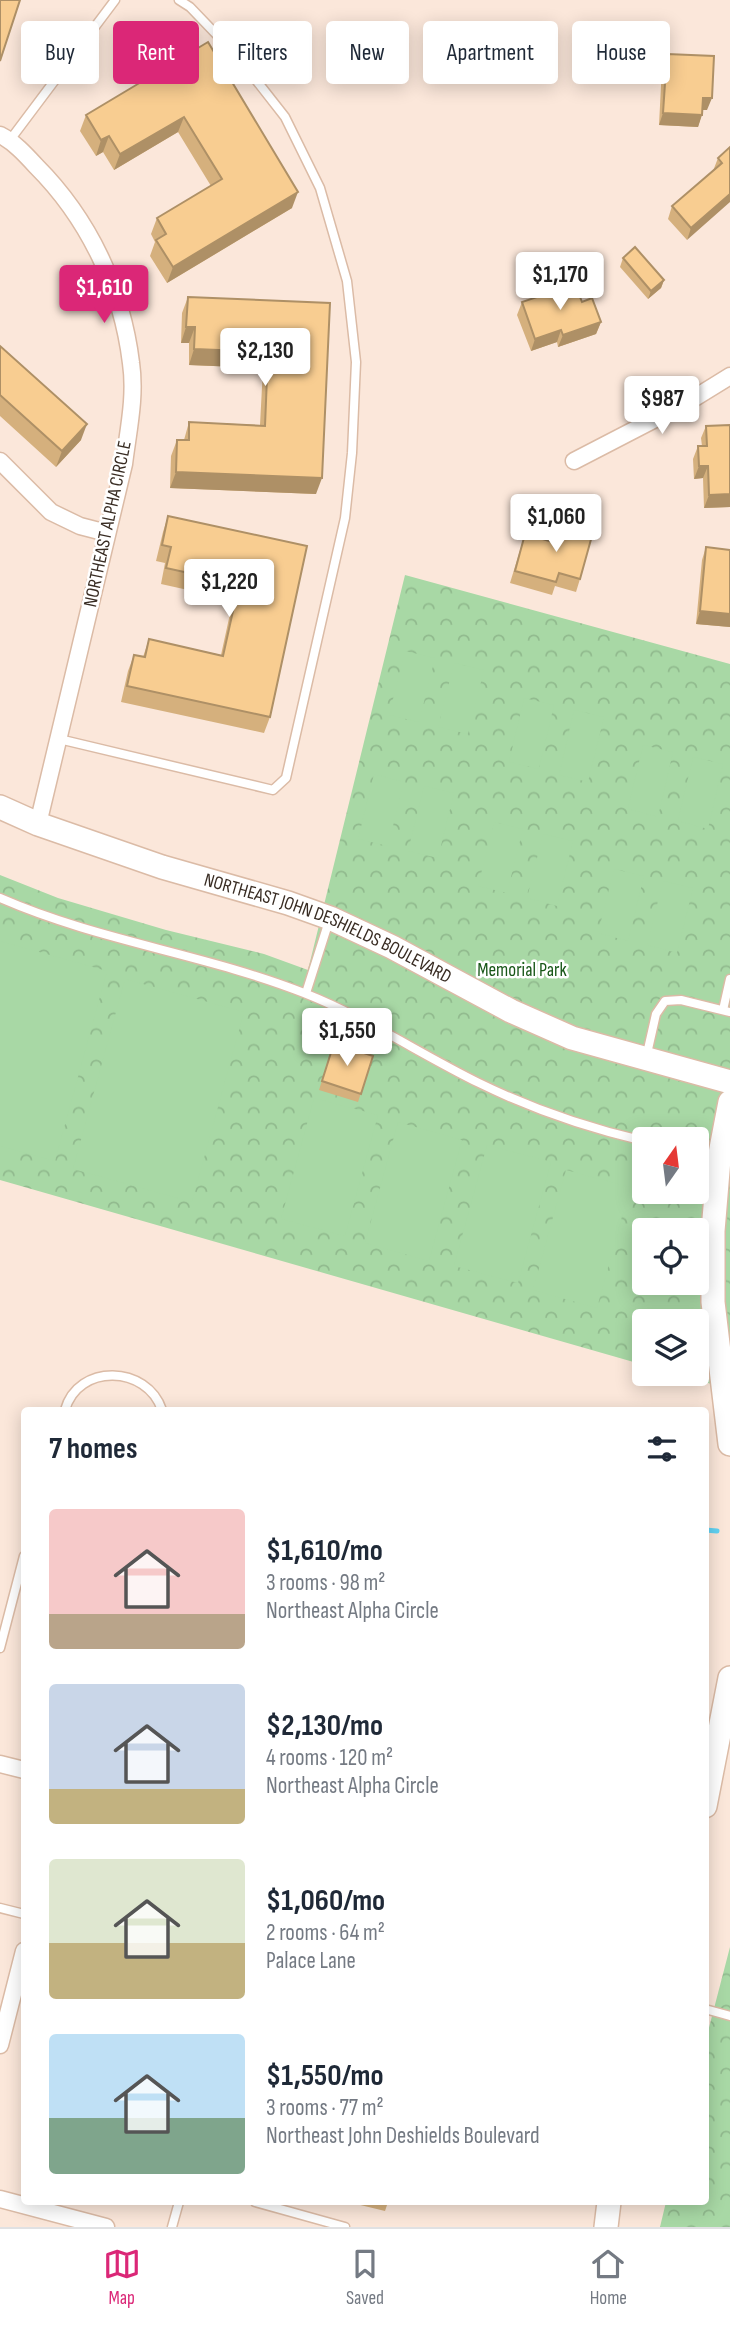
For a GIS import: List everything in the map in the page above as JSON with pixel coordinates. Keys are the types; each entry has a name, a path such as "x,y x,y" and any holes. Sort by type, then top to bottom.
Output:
{"street":[{"name":"NORTHEAST ALPHA CIRCLE","path":"5,137 50,180 81,219 100,253 118,305 132,364 132,405 124,464 38,824"},
{"path":"574,461 688,402 730,376"},
{"path":"0,461 51,512 80,526 107,533"},
{"name":"NORTHEAST JOHN DESHIELDS BOULEVARD","path":"0,807 38,824 162,867 288,903 330,918 392,947 511,1011 572,1038 730,1082"},
{"path":"709,1154 730,1102"},
{"path":"709,1172 713,1231 713,1302 724,1349 730,1444"},
{"path":"709,1786 730,1678"},
{"path":"0,1764 21,1769"},
{"path":"0,2045 21,1963"},
{"path":"0,2199 21,2205"},
{"path":"23,2205 106,2227"},
{"path":"606,2227 609,2205"}],"lane":[{"path":"5,137 115,0"},
{"path":"59,739 273,789 286,778 345,518 352,453 356,362 347,281 320,188 285,117 238,57 190,7 179,0"},
{"path":"0,898 85,928 245,971 306,993 351,1014 481,1084 553,1113 632,1138"},
{"path":"306,993 330,918"},
{"path":"646,1060 656,1014 665,1001 681,1000 726,1011 730,979"},
{"path":"66,1407 80,1386 104,1375 125,1376 149,1388 160,1407"},
{"path":"0,1648 21,1568"},
{"path":"0,1908 21,1913"},
{"path":"709,2010 730,2016"},
{"path":"172,2227 178,2205"},
{"path":"266,2205 345,2227"}],"green space":[{"name":"Memorial Park","path":"405,575 730,664 730,1389 709,1383 709,1309 632,1309 632,1362 0,1180 0,875 58,898 166,930 264,954 308,970"},
{"path":"405,651 435,658 419,722 389,715"},
{"path":"454,663 484,670 468,734 438,727"},
{"path":"524,698 554,705 539,769 509,762"},
{"path":"574,710 604,717 588,782 559,775"},
{"path":"643,745 673,752 658,817 628,809"},
{"path":"693,757 723,764 708,829 678,821"},
{"path":"374,774 404,782 388,846 358,839"},
{"path":"424,786 454,793 438,858 408,851"},
{"path":"494,822 523,829 507,893 478,886"},
{"path":"543,834 573,841 557,906 527,898"},
{"path":"614,869 644,876 628,941 598,933"},
{"path":"663,881 693,888 677,953 647,945"},
{"path":"0,941 107,971 55,1161 0,1146"},
{"path":"125,979 244,1012 192,1202 73,1169"},
{"path":"314,1098 378,1115 345,1236 281,1219"},
{"path":"398,1122 462,1140 429,1261 365,1243"},
{"path":"487,1145 551,1162 518,1283 454,1266"},
{"path":"566,1170 630,1187 597,1308 533,1290"},
{"path":"730,1947 730,2227 660,2227 665,2205 709,2205 709,2028"}],"building":[{"path":"0,0 20,0 0,61"},
{"path":"208,42 213,50 213,84 233,84 298,192 173,267 156,240 166,234 157,218 222,179 184,117 120,154 109,136 101,140 86,115 138,84 199,84 199,47"},
{"path":"670,54 714,56 712,98 703,98 702,115 663,113 665,84 670,84"},
{"path":"730,147 730,194 691,228 672,206 722,163 718,158"},
{"path":"635,247 664,280 651,291 623,258"},
{"path":"575,284 582,302 592,298 601,322 563,335 561,330 535,339 522,302"},
{"path":"188,297 330,303 322,478 176,472 177,440 189,440 189,422 265,426 268,352 194,349 195,327 186,327"},
{"path":"0,346 87,424 62,451 0,395"},
{"path":"730,425 730,494 709,495 708,466 699,466 698,446 707,446 706,426"},
{"path":"168,516 307,546 270,717 127,686 134,655 145,657 149,639 223,656 239,584 166,568 171,547 162,545"},
{"path":"579,521 595,525 580,579 559,573 556,582 515,571 525,534 553,542 557,528 575,533"},
{"path":"706,547 730,550 730,614 700,611"},
{"path":"334,1043 373,1056 361,1094 322,1081"}],"waterway":[{"path":"709,1530 717,1531"}]}
